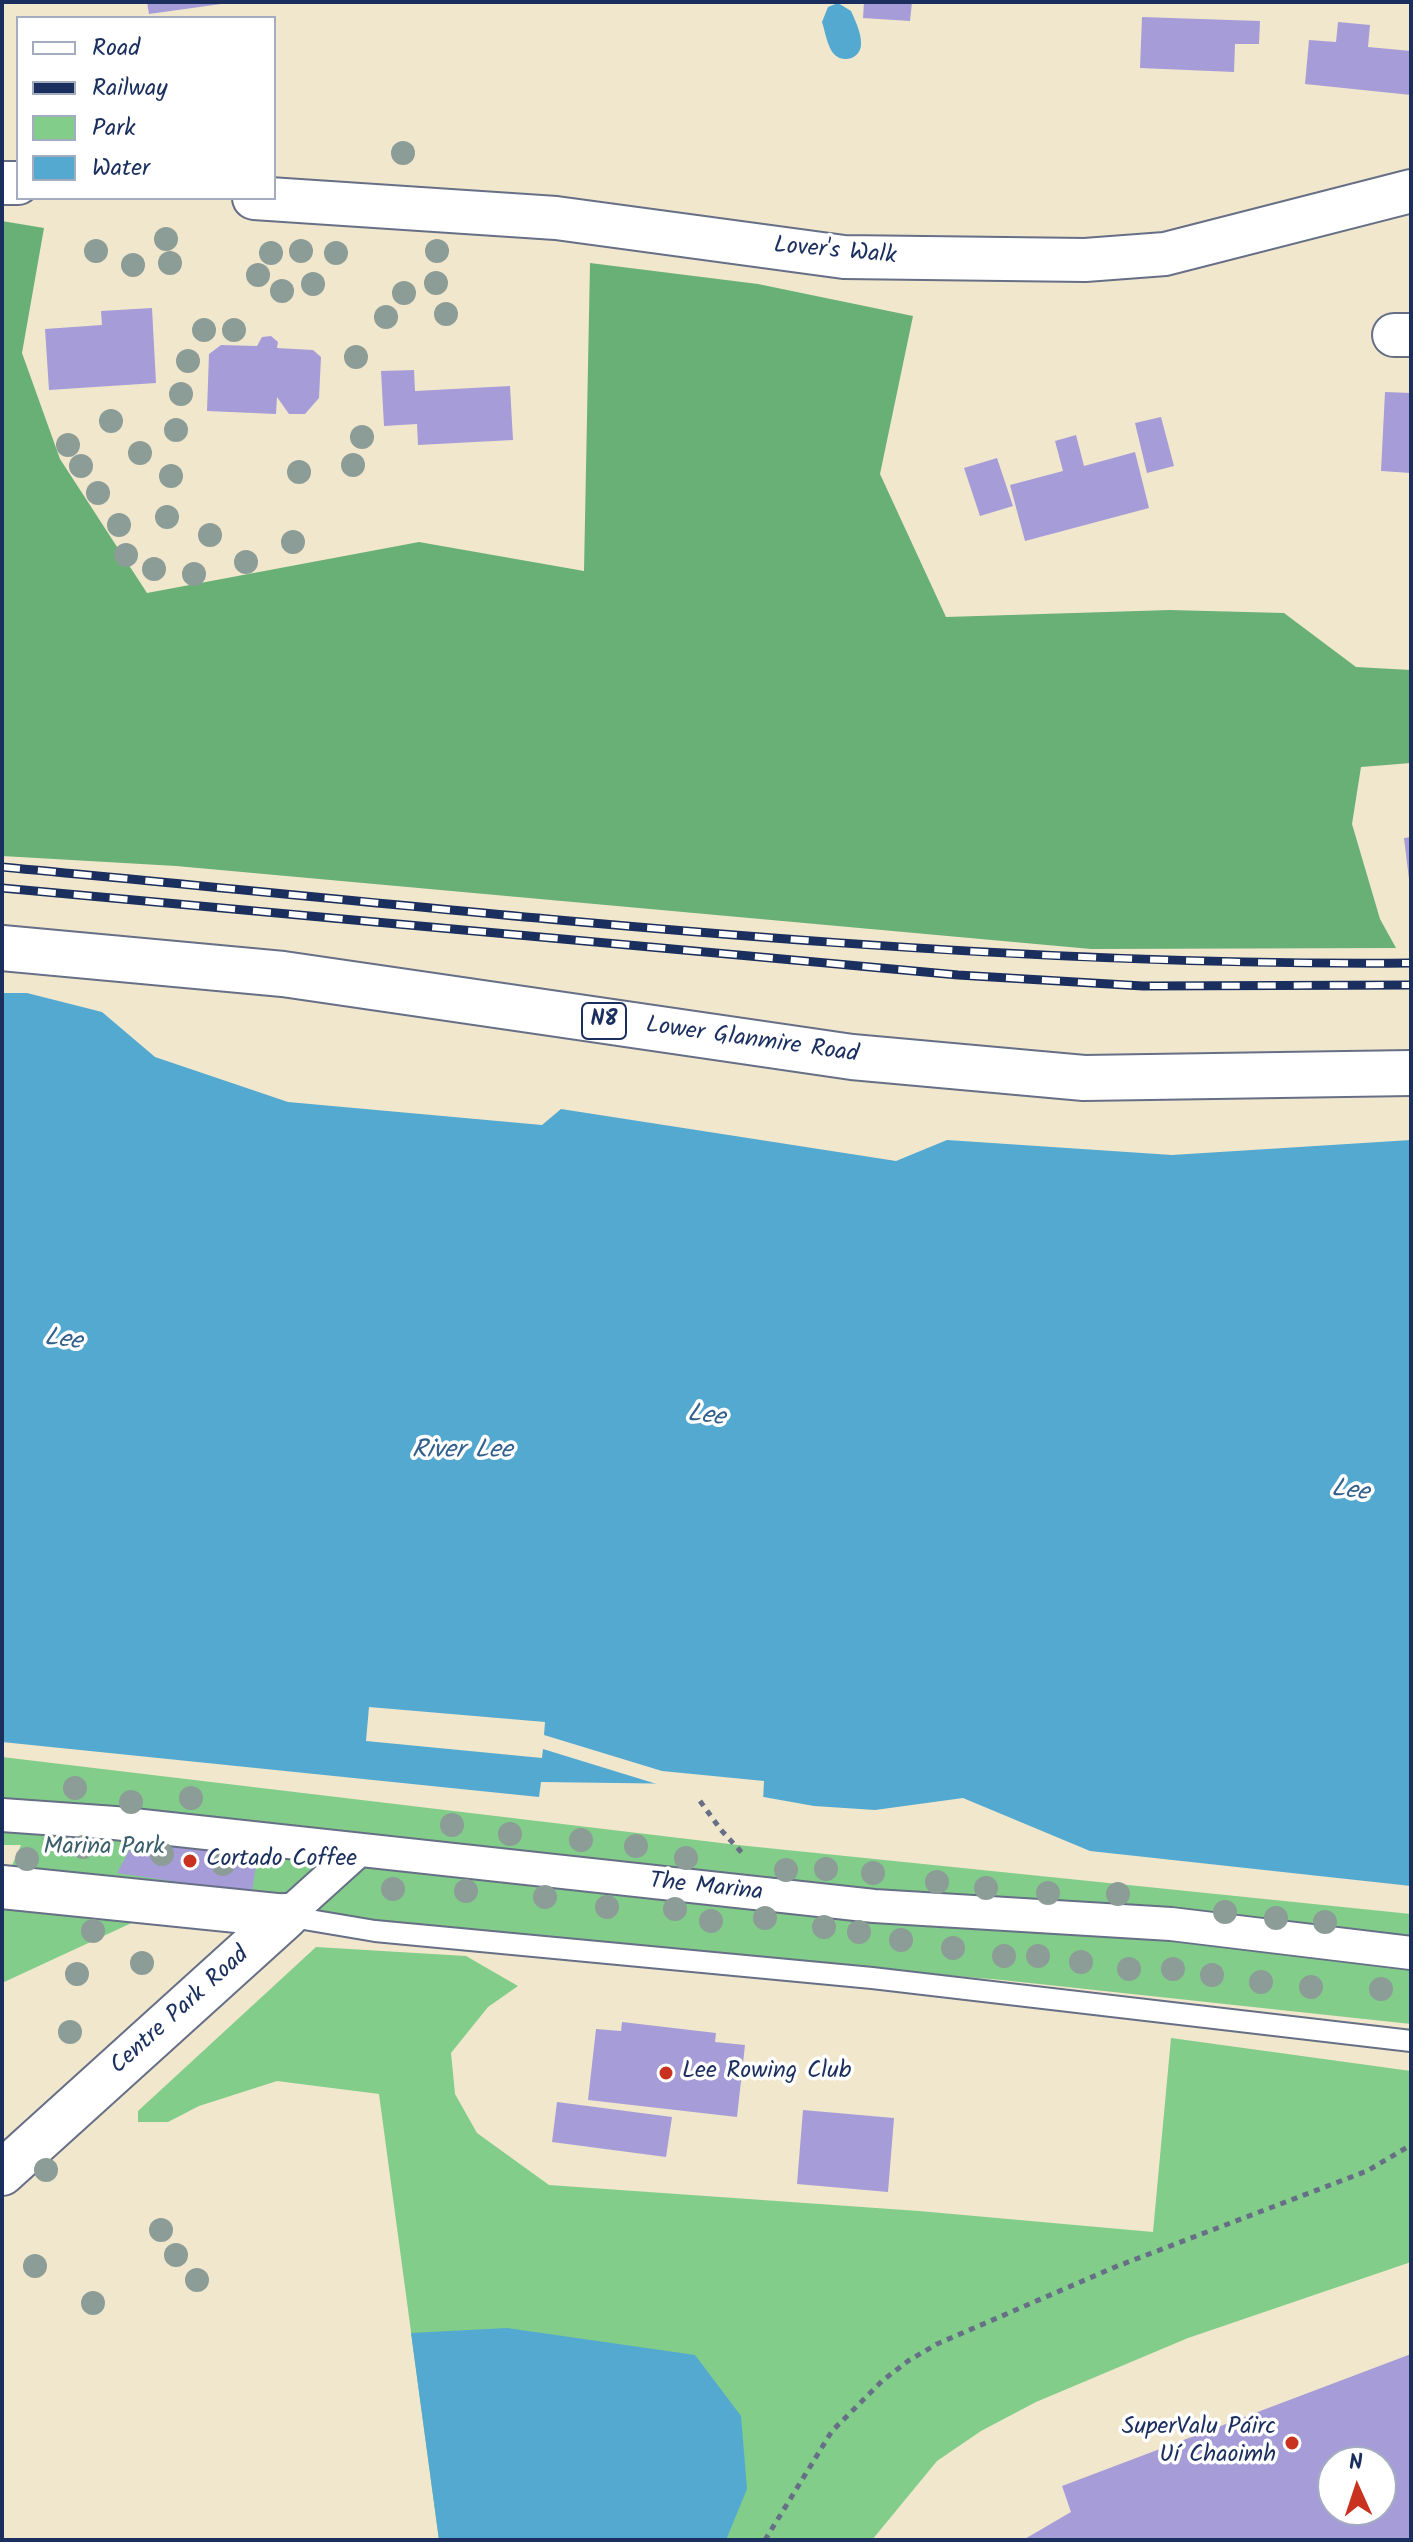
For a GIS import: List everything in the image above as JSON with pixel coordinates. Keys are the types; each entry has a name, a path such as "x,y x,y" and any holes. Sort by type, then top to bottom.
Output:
{"main road":[{"name":"Lower Glanmire Road","path":"2,948 283,974 852,1057 1084,1078 1411,1073"},
{"name":"Centre Park Road","path":"2,2173 286,1916"}],"street":[{"name":"Lover's Walk","path":"276,199 556,218 844,257 1085,260 1165,254 1411,191"},
{"name":"The Marina","path":"2,1815 115,1823 874,1906 1171,1924 1411,1953"},
{"name":"Centre Park Road","path":"286,1916 359,1850"},
{"path":"2,1887 286,1916"}],"lane":[{"path":"286,1916 375,1931 872,1978 1411,2041"}],"path":[{"path":"700,1801 721,1830 785,1896"},
{"path":"765,2540 832,2431 882,2381 908,2361 937,2344 1115,2267 1367,2171 1411,2145"}],"green space":[{"path":"2,221 44,228 22,353 60,459 147,593 419,542 584,571 590,263 758,284 913,316 880,474 946,617 1170,610 1284,613 1356,667 1411,670 1411,763 1361,767 1352,824 1380,919 1396,948 1091,949 176,866 2,856"},
{"name":"Marina Park","path":"2,1757 738,1845 1411,1914 1411,2024 1002,1980 358,1925 151,1914 2,1983 2,1888 21,1845 2,1845"},
{"path":"316,1947 466,1956 518,1986 488,2007 451,2053 455,2094 477,2133 549,2185 919,2211 1153,2232 1171,2038 1411,2071 1411,2262 1188,2338 1036,2402 981,2431 937,2461 872,2540 439,2540 379,2094 277,2081 199,2106 168,2122 138,2122 138,2111"}],"water":[{"path":"838,3 851,11 861,39 858,53 847,59 833,53 822,22 828,7"},
{"name":"River Lee","path":"2,993 27,993 102,1012 155,1057 288,1102 542,1125 561,1109 896,1161 947,1140 1172,1155 1411,1140 1411,1886 1090,1851 963,1798 875,1810 814,1806 691,1784 541,1782 539,1797 2,1742"},
{"path":"507,2328 695,2355 741,2416 747,2489 726,2540 439,2540 411,2333"}],"pier":[{"path":"369,1707 545,1722 544,1735 662,1771 764,1781 763,1801 691,1788 659,1789 660,1785 543,1749 542,1758 366,1741"}],"building":[{"path":"147,2 221,2 221,4 149,14"},
{"path":"864,2 912,2 910,21 863,18"},
{"path":"1142,17 1260,21 1259,44 1235,44 1234,72 1140,68"},
{"path":"1338,22 1370,25 1368,47 1411,51 1411,95 1305,84 1309,40 1336,42"},
{"path":"152,308 156,383 49,390 45,329 102,325 101,311"},
{"path":"271,336 278,342 277,348 313,350 321,357 319,398 305,414 289,414 277,397 276,414 207,411 209,354 221,345 257,346 262,337"},
{"path":"414,370 415,391 510,386 513,440 418,445 417,424 384,426 381,371"},
{"path":"1385,392 1411,393 1411,473 1381,471"},
{"path":"1161,417 1174,466 1147,473 1135,423"},
{"path":"1076,435 1084,466 1135,452 1149,508 1025,541 1010,485 1063,471 1055,441"},
{"path":"997,458 1013,506 980,516 964,468"},
{"path":"1411,837 1411,879 1409,879 1404,838"},
{"name":"Cortado Coffee","path":"191,1840 258,1850 252,1893 117,1873 130,1849"},
{"name":"Lee Rowing Club","path":"622,2022 716,2033 715,2042 745,2045 737,2117 588,2100 596,2029 621,2031"},
{"path":"557,2102 672,2117 666,2157 552,2142"},
{"path":"803,2110 894,2118 888,2192 797,2184"},
{"name":"SuperValu Páirc Uí Chaoimh","path":"1411,2354 1411,2540 1023,2540 1071,2512 1062,2486"}],"railway":[{"path":"2,867 706,933 882,946 1234,962 1411,963"},
{"path":"2,888 958,975 1143,986 1411,985"}],"place":[{"name":"Cortado Coffee","path":"190,1861"},
{"name":"Lee Rowing Club","path":"666,2073"},
{"name":"SuperValu Páirc Uí Chaoimh","path":"1292,2443"}],"water label":[{"name":"Lee","path":"63,1342"},
{"name":"Lee","path":"706,1418"},
{"name":"Lee","path":"1350,1493"}]}
